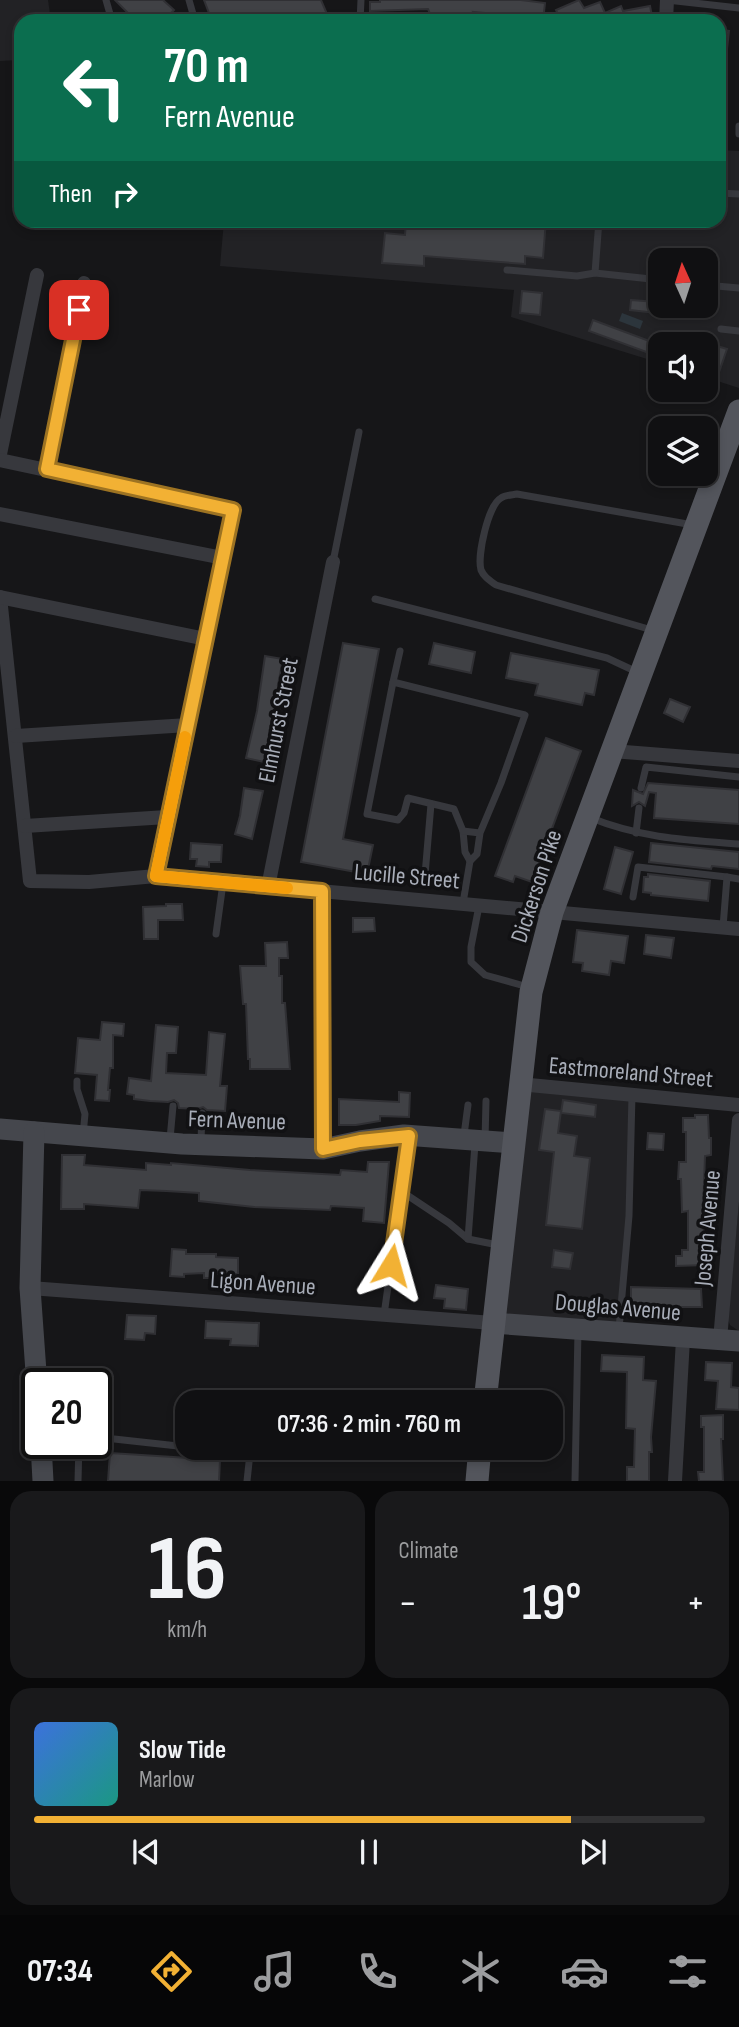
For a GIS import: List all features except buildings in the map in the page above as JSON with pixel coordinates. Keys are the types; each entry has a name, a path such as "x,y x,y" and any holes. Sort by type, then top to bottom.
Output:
{"main road":[{"name":"Dickerson Pike","path":"486,1390 532,988 552,912 739,411"},
{"path":"477,1481 479,1460"}],"street":[{"path":"0,454 37,275"},
{"path":"47,469 84,283"},
{"path":"0,460 233,510 156,876"},
{"path":"0,514 223,558"},
{"name":"Elmhurst Street","path":"268,887 333,562"},
{"path":"167,817 25,826 0,597 206,639"},
{"path":"16,736 188,725"},
{"path":"612,751 739,761"},
{"name":"Lucille Street","path":"25,826 30,881 89,882 156,876 739,929"},
{"path":"322,891 323,1149"},
{"name":"Eastmoreland Street","path":"519,1084 739,1105"},
{"name":"Joseph Avenue","path":"729,1341 739,1120"},
{"name":"Fern Avenue","path":"0,1129 201,1145 323,1149 360,1141 409,1136 513,1143"},
{"path":"34,1132 30,1289 36,1368"},
{"name":"Ligon Avenue","path":"30,1289 493,1323"},
{"name":"Douglas Avenue","path":"493,1323 729,1341"},
{"path":"675,1481 683,1339"},
{"path":"42,1459 43,1481"}],"lane":[{"path":"667,0 738,5"},
{"path":"739,126 739,134"},
{"path":"595,273 598,228"},
{"path":"507,270 577,276 595,273 648,279"},
{"path":"718,286 739,288"},
{"path":"721,329 739,331"},
{"path":"333,562 359,432"},
{"path":"657,631 496,584 484,577 480,566 486,522 501,497 517,494 697,526"},
{"path":"375,600 607,658 641,674"},
{"path":"400,651 368,814 398,820 404,813 408,798 454,809 463,831 465,852 470,861"},
{"path":"393,682 525,715 480,833 477,854 470,861 463,904"},
{"path":"641,788 646,767 739,777"},
{"path":"425,875 431,804"},
{"path":"636,833 639,808"},
{"path":"587,816 636,833 739,844"},
{"path":"463,831 480,833"},
{"path":"633,897 638,867 739,878"},
{"path":"723,927 727,877"},
{"path":"216,934 223,883"},
{"path":"480,906 471,947 471,962 474,967 485,975 532,988"},
{"path":"77,1081 76,1089 85,1114 83,1136"},
{"path":"618,1334 629,1216 632,1095"},
{"path":"468,1239 475,1140 486,1101"},
{"path":"468,1105 475,1140"},
{"path":"169,1143 173,1106"},
{"path":"201,1145 202,1113"},
{"path":"384,1315 409,1136"},
{"path":"401,1191 468,1239 502,1246"},
{"path":"575,1481 578,1330"},
{"path":"112,1439 175,1446"},
{"path":"78,1481 79,1459"},
{"path":"247,1481 249,1460"}],"shaded area":[{"path":"0,0 48,0 50,14 14,14 14,60 0,61"},
{"path":"726,150 739,151 739,388 718,381 718,332 648,332 648,359 511,317 514,290 220,266 223,228 726,228"},
{"path":"622,313 643,321 640,329 619,321"},
{"path":"519,1084 632,1095 632,1149 618,1334 493,1323"},
{"path":"739,1200 739,1331 730,1325 728,1320"}],"slow traffic":[{"path":"185,737 156,876 287,888"}],"route":[{"path":"79,310 47,469 233,510 156,876 322,891 323,1149 360,1141 409,1136 391,1265"}]}
